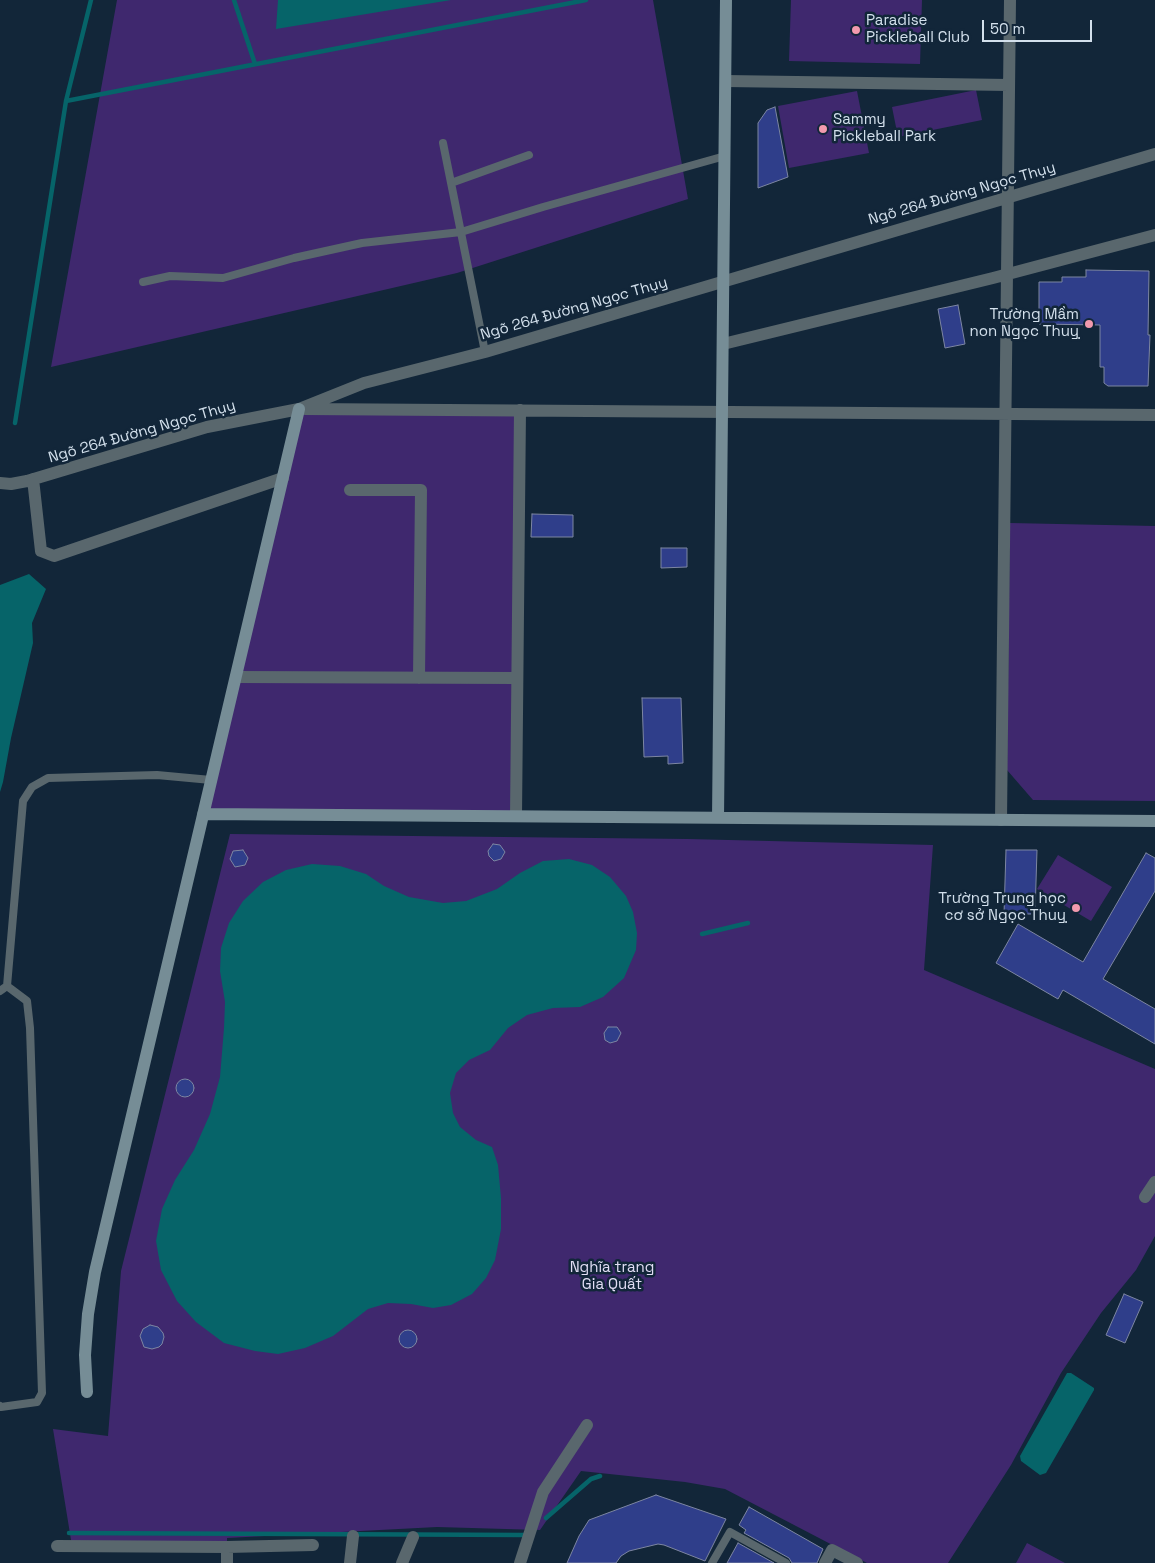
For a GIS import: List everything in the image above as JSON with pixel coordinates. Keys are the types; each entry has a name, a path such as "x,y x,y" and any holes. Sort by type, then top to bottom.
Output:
{"street":[{"path":"718,818 726,0"},
{"path":"1001,820 1010,0"},
{"path":"726,81 1009,85"},
{"name":"Ngõ 264 Đường Ngọc Thụy","path":"0,483 12,484 33,480 207,427 299,409 364,384 485,352 1155,154"},
{"path":"723,344 1007,274 1155,235"},
{"path":"87,1392 88,1314 95,1272 299,409 1155,415"},
{"path":"516,816 520,410"},
{"path":"33,480 41,551 54,556 282,478"},
{"path":"350,490 421,490 419,678"},
{"path":"236,677 517,678"},
{"path":"203,814 1155,821"},
{"path":"1146,1197 1155,1182"},
{"path":"520,1563 543,1492 587,1425"},
{"path":"350,1563 353,1536"},
{"path":"402,1563 413,1537"},
{"path":"57,1546 313,1545"},
{"path":"226,1563 227,1546"},
{"path":"825,1563 832,1550 857,1563"}],"lane":[{"path":"443,143 485,352"},
{"path":"451,183 529,155"},
{"path":"143,282 170,276 223,278 294,258 362,243 461,232 544,206 725,156"},
{"path":"0,991 7,986 23,801 32,787 48,778 157,775 211,780"},
{"path":"0,1406 37,1402 42,1393 30,1028 27,1001 7,986"},
{"path":"712,1563 730,1532 786,1563"}],"green space":[{"path":"117,0 653,0 688,199 457,273 51,367"},
{"name":"Paradise Pickleball Club","path":"791,0 922,0 920,64 789,61"},
{"name":"Sammy Pickleball Park","path":"976,90 982,120 898,137 892,107"},
{"name":"Sammy Pickleball Park","path":"857,91 869,153 789,168 778,106"},
{"path":"299,409 520,410 516,816 203,814"},
{"path":"1010,523 1155,526 1155,801 1033,800 1007,770"},
{"name":"Nghĩa trang Gia Quất","path":"230,834 688,839 933,845 924,970 1155,1069 1155,1236 1136,1270 1101,1313 1061,1373 1011,1465 948,1563 867,1563 725,1489 685,1482 581,1471 540,1530 437,1527 227,1538 227,1547 72,1546 53,1429 108,1436 121,1271"},
{"path":"1058,855 1112,887 1091,921 1037,889"},
{"path":"1027,1543 1065,1563 1016,1563"}],"shaded area":[{"path":"278,0 451,0 276,29"},
{"path":"29,574 46,589 32,623 33,643 0,792 0,585"},
{"path":"569,859 592,865 610,877 626,896 633,912 637,933 636,950 624,978 603,997 580,1007 553,1008 527,1015 508,1028 490,1050 469,1060 456,1073 450,1093 453,1113 460,1127 476,1140 492,1147 498,1165 501,1229 495,1260 486,1278 472,1294 451,1305 433,1308 411,1304 388,1303 368,1309 333,1336 305,1348 278,1354 255,1351 224,1343 196,1322 177,1301 161,1270 156,1241 162,1209 175,1180 194,1150 210,1114 220,1077 225,1002 220,971 221,948 229,923 243,901 263,882 286,870 312,864 340,866 366,874 384,886 409,897 443,903 466,901 497,889 520,873 543,861"},
{"path":"1067,1373 1071,1373 1094,1388 1094,1390 1046,1473 1040,1475 1021,1461 1020,1456"}],"building":[{"path":"775,107 788,177 758,188 758,123 767,110"},
{"path":"1086,270 1149,271 1148,335 1150,335 1148,386 1108,386 1104,383 1104,367 1100,367 1100,325 1039,324 1039,282 1062,282 1062,277 1086,277"},
{"path":"958,305 965,344 945,348 938,309"},
{"path":"532,514 573,515 573,537 531,537"},
{"path":"661,548 687,548 687,567 661,568"},
{"path":"642,698 681,698 683,763 668,764 668,756 644,757"},
{"path":"493,844 500,845 505,852 501,859 494,861 489,856 488,851"},
{"path":"243,850 248,858 245,865 235,867 230,859 233,851"},
{"path":"1006,850 1037,850 1035,914 1004,914"},
{"path":"1146,853 1155,858 1155,891 1103,979 1155,1009 1155,1044 1063,990 1058,999 996,963 1018,924 1083,962"},
{"path":"608,1027 617,1027 621,1033 617,1041 610,1043 605,1040 604,1033"},
{"path":"181,1079 189,1079 194,1084 192,1095 181,1097 176,1092 176,1084"},
{"path":"1124,1294 1143,1302 1125,1343 1106,1335"},
{"path":"150,1325 158,1327 164,1337 159,1347 152,1349 144,1347 140,1336 143,1329"},
{"path":"408,1330 414,1333 417,1339 414,1345 408,1348 402,1345 399,1339 402,1333"},
{"path":"656,1495 726,1519 705,1561 658,1544 629,1551 621,1556 616,1563 567,1563 579,1536 589,1520"},
{"path":"749,1507 823,1549 817,1563 792,1563 789,1558 744,1533 746,1530 739,1525"},
{"path":"738,1543 774,1563 727,1563"}],"waterway":[{"path":"15,423 66,101 91,0"},
{"path":"234,0 255,64"},
{"path":"66,101 586,0"},
{"path":"702,934 748,923"},
{"path":"546,1518 591,1479 600,1476"},
{"path":"69,1533 524,1535"}],"place":[{"name":"Paradise Pickleball Club","path":"856,30"},
{"name":"Sammy Pickleball Park","path":"823,129"},
{"name":"Trường Mầm non Ngọc Thuỵ","path":"1089,324"},
{"name":"Trường Trung học cơ sở Ngọc Thuỵ","path":"1076,908"}]}
